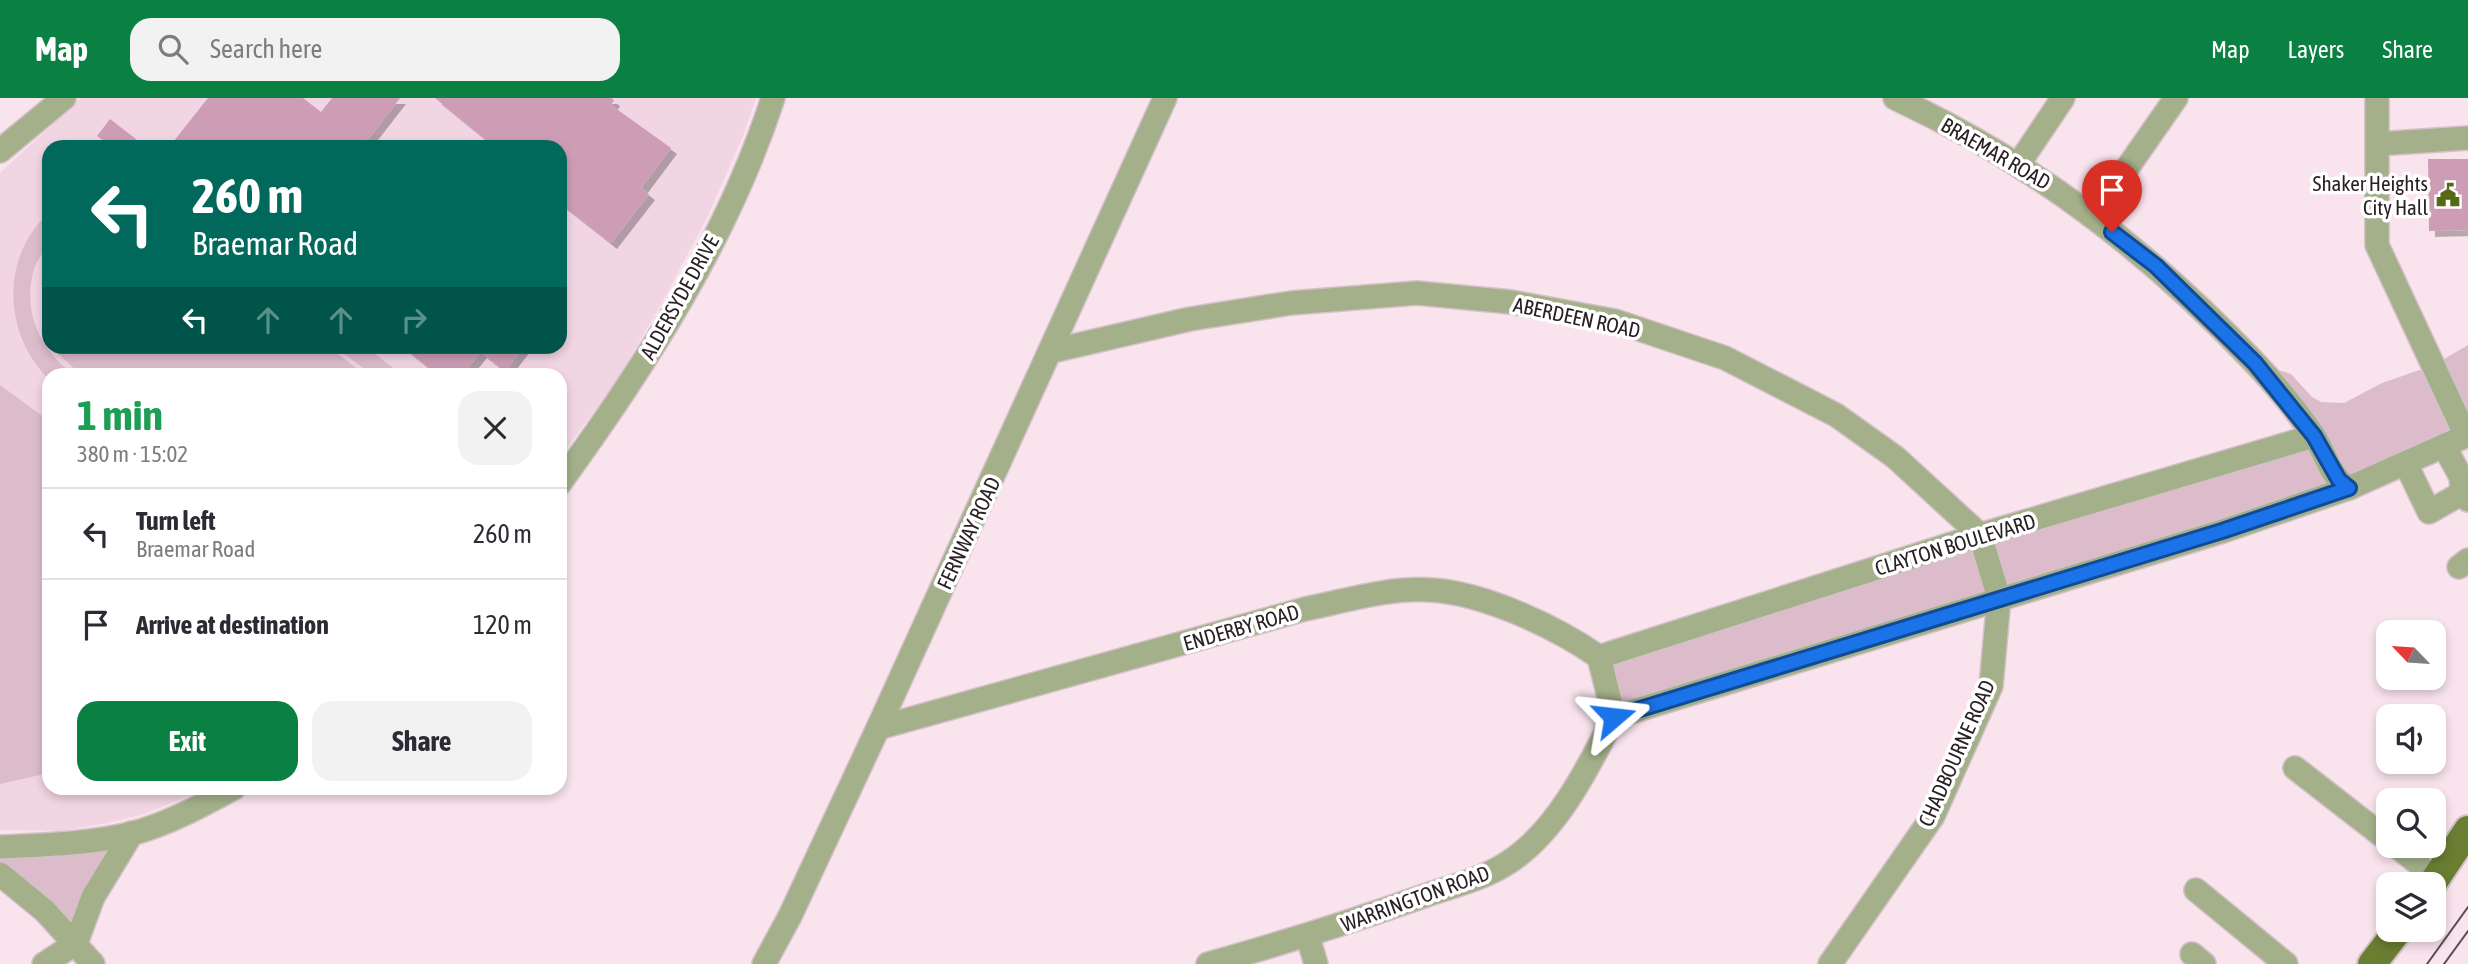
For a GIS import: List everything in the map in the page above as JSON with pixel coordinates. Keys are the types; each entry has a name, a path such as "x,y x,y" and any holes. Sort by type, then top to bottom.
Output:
{"main road":[{"path":"2440,872 2468,830"},
{"path":"2372,964 2389,942"}],"street":[{"path":"0,151 64,98"},
{"name":"ALDERSYDE DRIVE","path":"567,473 651,350 703,258 760,139 773,98"},
{"name":"FERNWAY ROAD","path":"764,964 790,916 878,728 1165,98"},
{"name":"BRAEMAR ROAD","path":"1895,98 1948,122 2059,189 2156,266 2255,363 2314,436 2335,476 2349,488"},
{"path":"2018,165 2063,98"},
{"path":"1599,657 1614,717 2222,531 2349,488 2467,435 2377,245 2377,145 2371,100"},
{"path":"2090,215 2181,101"},
{"path":"2377,145 2468,138"},
{"name":"ABERDEEN ROAD","path":"1052,351 1190,319 1291,303 1418,293 1511,302 1615,321 1725,358 1836,415 1895,457 1980,535"},
{"name":"CLAYTON BOULEVARD","path":"1599,657 1980,535 2314,436"},
{"path":"2406,464 2429,512 2465,496 2461,477 2444,446"},
{"path":"1980,535 1999,598"},
{"name":"ENDERBY ROAD","path":"878,728 1305,609 1370,595 1431,590 1497,605 1565,634 1599,657"},
{"name":"CHADBOURNE ROAD","path":"1830,964 1933,816 1991,686 1999,598"},
{"name":"WARRINGTON ROAD","path":"1208,964 1308,937 1461,883 1510,862 1555,819 1585,774 1614,717"},
{"path":"2295,768 2376,831"},
{"path":"0,847 99,840 132,834 195,809 221,795"},
{"path":"44,964 76,943 93,897 132,834"},
{"path":"2412,858 2424,872"},
{"path":"0,874 45,911 93,964"},
{"path":"2196,890 2286,964"},
{"path":"1308,937 1316,964"}],"shaded area":[{"path":"81,98 756,98 743,136 708,216 664,299 615,383 567,448 567,368 42,368 42,795 191,795 144,814 108,823 60,831 0,830 0,173"},
{"path":"42,221 42,254 35,265 31,285 32,315 42,339 42,354 52,354 66,368 42,368 42,371 23,341 16,318 13,296 15,273 22,251"},
{"path":"2468,345 2468,435 2406,464 1614,717 1599,657 2314,436 2255,363 2291,374 2312,397 2321,402 2344,403 2382,383 2434,365"},
{"path":"59,354 338,354 356,368 74,368"},
{"path":"344,354 375,354 393,368 363,368"},
{"path":"0,385 42,416 42,775 0,784"},
{"path":"132,833 76,943 0,874 0,847"}],"building":[{"path":"208,98 303,98 321,112 332,98 400,98 367,140 175,140"},
{"path":"435,98 611,98 614,100 611,105 671,148 641,188 649,194 611,243 567,208 567,140 486,140"},
{"path":"110,119 136,139 102,140 97,136"},
{"name":"Shaker Heights City Hall","path":"2428,159 2468,159 2468,230 2429,231"},
{"path":"412,354 479,354 468,368 430,368"},
{"path":"484,354 518,354 507,368 501,368"}],"tram line":[{"path":"2427,964 2468,907"},
{"path":"2444,964 2468,931"}],"place":[{"name":"Shaker Heights City Hall","path":"2448,195"}],"route":[{"path":"1614,717 2222,531 2349,488 2339,480 2314,436 2255,363 2156,266 2112,232"}]}
